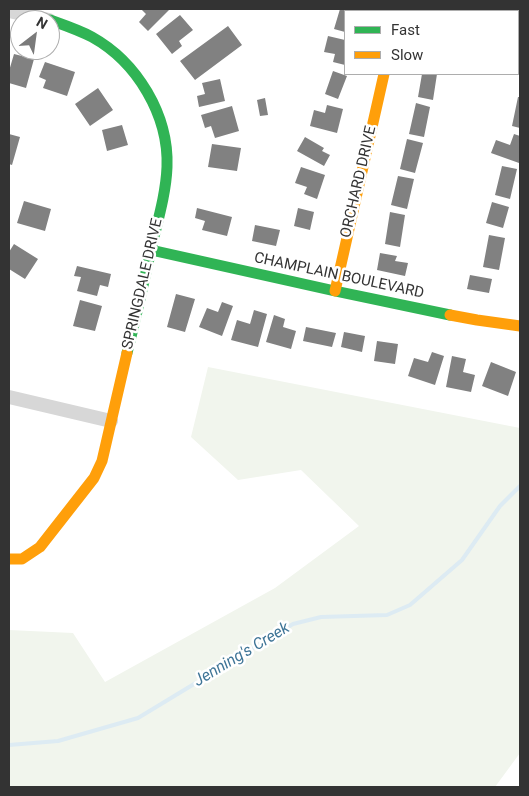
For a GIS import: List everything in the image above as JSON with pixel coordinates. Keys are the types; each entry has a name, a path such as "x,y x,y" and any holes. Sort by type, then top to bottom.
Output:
{"street":[{"name":"SPRINGDALE DRIVE","path":"9,559 22,559 40,547 94,478 102,461 151,250 167,165 164,133 153,102 138,77 120,57 98,40 60,23"},
{"name":"ORCHARD DRIVE","path":"335,291 384,75"},
{"name":"CHAMPLAIN BOULEVARD","path":"151,250 335,291 477,320 520,326"},
{"path":"9,396 111,421"}],"shaded area":[{"path":"208,367 520,428 520,753 495,787 9,787 9,630 73,633 105,682 275,588 359,526 301,470 238,480 191,437"}],"building":[{"path":"141,9 170,9 148,31 139,22 146,14"},
{"path":"340,9 356,9 344,10 344,32 334,29"},
{"path":"438,9 454,9 454,10"},
{"path":"180,15 193,30 179,41 182,46 172,54 156,34"},
{"path":"228,26 242,45 195,80 180,61"},
{"path":"328,36 344,40 344,65 333,62 335,54 324,52"},
{"path":"12,60 34,60 26,88 9,83 9,71"},
{"path":"45,62 75,72 67,96 43,88 46,80 39,77"},
{"path":"333,71 347,76 338,99 325,94"},
{"path":"422,75 437,75 433,100 418,97"},
{"path":"220,79 225,101 199,107 197,96 205,94 202,83"},
{"path":"98,88 113,110 90,126 75,104"},
{"path":"518,97 520,97 520,128 512,126"},
{"path":"265,98 268,115 260,116 257,100"},
{"path":"416,103 430,107 424,137 409,134"},
{"path":"327,105 343,109 337,133 310,126 314,110 325,113"},
{"path":"232,106 239,131 215,138 211,126 205,128 201,115"},
{"path":"122,125 128,145 107,151 102,130"},
{"path":"9,134 20,137 12,165 9,164"},
{"path":"514,134 520,136 519,163 491,153 496,140 510,145"},
{"path":"305,137 324,148 322,151 330,155 324,166 297,151"},
{"path":"407,139 423,143 415,173 400,169"},
{"path":"212,144 241,148 237,171 208,167"},
{"path":"502,166 517,169 510,199 495,195"},
{"path":"301,167 325,175 317,199 304,194 307,187 295,183"},
{"path":"398,176 414,179 407,209 391,205"},
{"path":"24,201 51,209 45,231 17,223"},
{"path":"492,202 509,207 503,228 486,223"},
{"path":"197,208 232,217 227,236 202,230 205,221 195,218"},
{"path":"298,208 314,212 310,230 294,226"},
{"path":"390,212 405,215 400,247 385,244"},
{"path":"255,225 280,230 276,246 252,241"},
{"path":"489,235 505,238 499,270 483,267"},
{"path":"14,244 38,259 25,279 9,269 9,252"},
{"path":"380,253 397,256 395,261 408,263 405,276 377,270"},
{"path":"77,266 111,274 108,287 100,285 97,296 77,291 81,277 74,276"},
{"path":"470,275 492,279 489,293 467,289"},
{"path":"176,294 195,299 185,332 167,327"},
{"path":"80,300 102,306 95,331 73,326"},
{"path":"222,302 233,306 222,336 199,327 207,308 218,312"},
{"path":"254,310 267,314 258,347 231,340 237,320 250,324"},
{"path":"274,315 285,319 283,327 296,331 291,349 266,342"},
{"path":"306,327 336,333 332,347 303,341"},
{"path":"344,332 365,336 362,352 341,347"},
{"path":"377,341 398,344 395,364 374,361"},
{"path":"432,352 444,356 435,385 408,376 414,358 428,362"},
{"path":"452,356 466,359 463,372 475,375 471,392 446,387"},
{"path":"491,362 516,372 508,396 482,386"}],"waterway":[{"name":"Jenning's Creek","path":"9,745 58,741 138,718 293,624 321,617 387,615 410,605 462,560 500,506 520,486"}],"traffic: fast":[{"path":"60,24 92,37 123,61 136,75 147,92 162,128 167,167 165,187 127,353"},
{"path":"151,250 450,315"}],"traffic: slow":[{"path":"335,291 384,75"},
{"path":"450,315 520,326"},
{"path":"9,559 22,559 40,547 94,478 102,461 127,353"}]}
